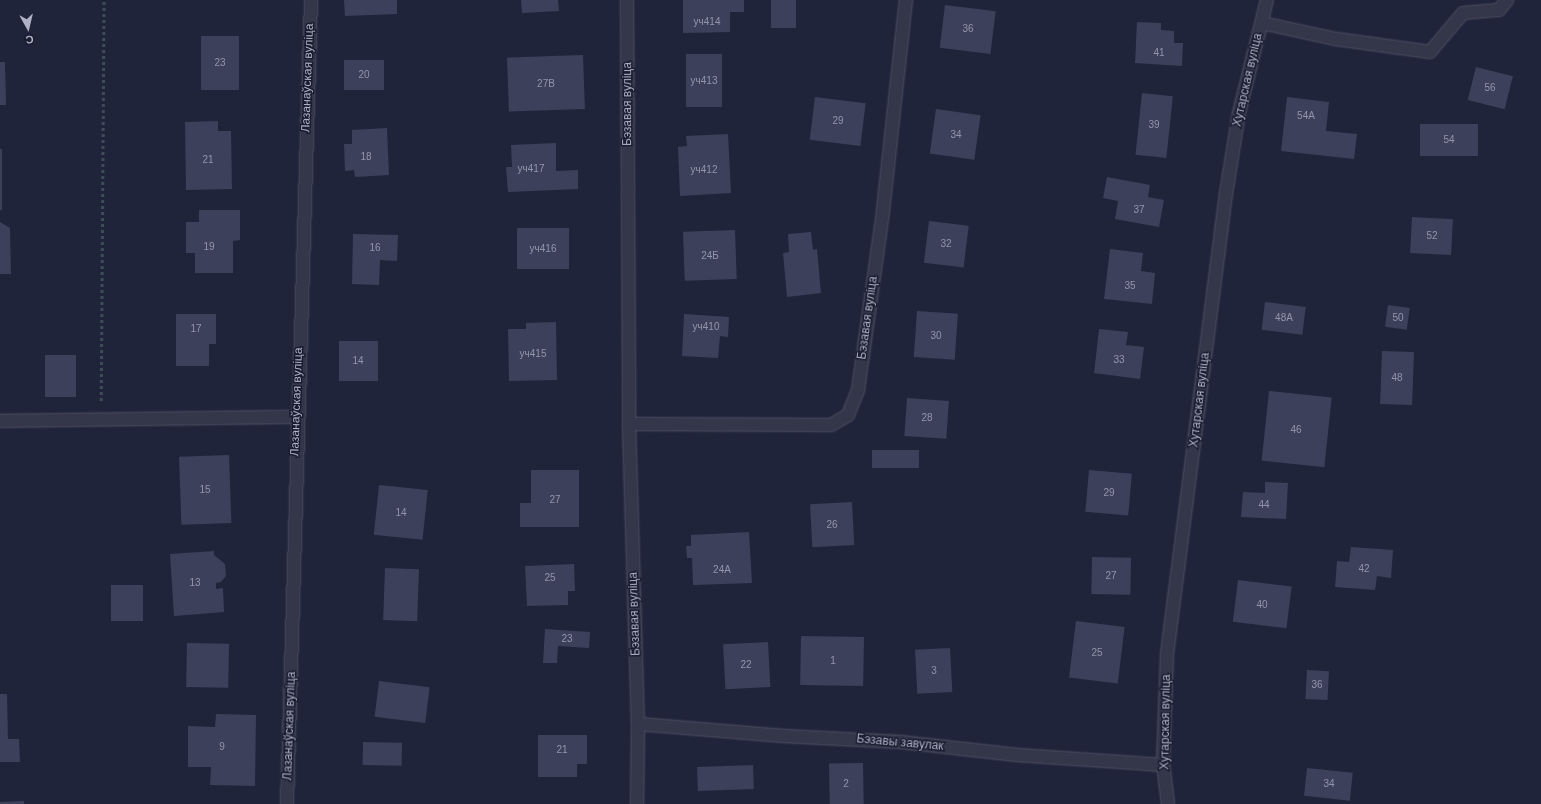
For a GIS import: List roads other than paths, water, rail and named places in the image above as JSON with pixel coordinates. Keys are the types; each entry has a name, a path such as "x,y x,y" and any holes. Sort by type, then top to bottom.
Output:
{"street":[{"name":"Лазанаўская вуліца","path":"287,804 297,417 311,0"},
{"name":"Бэзавая вуліца","path":"627,0 630,424 638,724 637,804"},
{"name":"Бэзавая вуліца","path":"630,424 831,425 848,415 858,390 883,211 906,0"},
{"name":"Хутарская вуліца","path":"1168,804 1163,765 1167,654 1224,210 1239,114 1267,0"},
{"path":"1262,23 1336,38 1430,52 1463,13 1499,10 1507,0"},
{"path":"0,420 297,417"},
{"name":"Бэзавы завулак","path":"638,724 784,736 901,742 1017,755 1163,765"}]}
